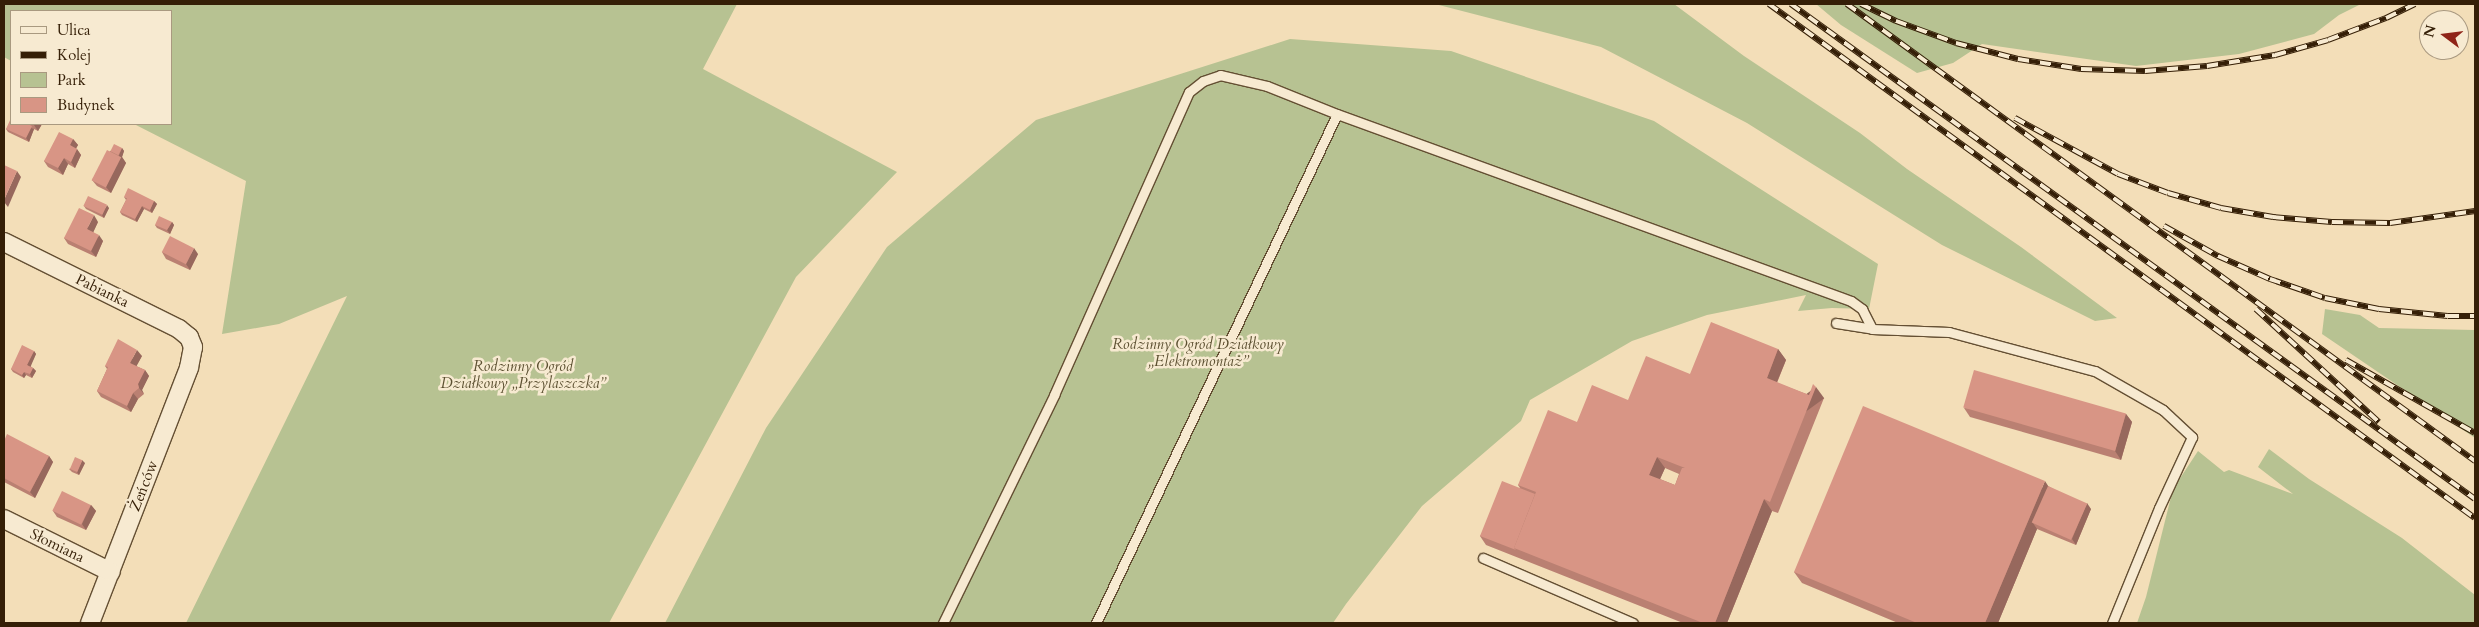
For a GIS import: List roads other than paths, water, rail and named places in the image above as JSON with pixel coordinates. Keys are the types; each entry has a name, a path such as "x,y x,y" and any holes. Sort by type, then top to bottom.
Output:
{"street":[{"name":"Pabianka","path":"4,242 179,329 189,337 193,347"},
{"name":"Żeńców","path":"93,623 189,368 193,347"},
{"name":"Słomiana","path":"4,519 111,572"}],"lane":[{"path":"943,623 1054,395 1189,92 1203,81 1220,75 1267,86 1337,114 1851,301 1862,310 1872,329"},
{"path":"1096,623 1337,114"},
{"path":"1836,323 1872,329 1949,332 2095,371 2163,410 2192,437 2159,508 2112,623"},
{"path":"1483,558 1633,623"}],"railway":[{"path":"1769,4 2475,518"},
{"path":"1791,4 2475,499"},
{"path":"1847,4 2475,461"},
{"path":"1861,4 1896,21 1956,43 2018,59 2081,69 2145,71 2207,66 2275,55 2328,40 2386,18 2415,4"},
{"path":"2015,118 2118,174 2168,193 2221,208 2273,217 2332,222 2390,223 2475,211"},
{"path":"2164,226 2218,256 2270,279 2325,298 2379,309 2448,316 2475,316"},
{"path":"2256,309 2379,422"},
{"path":"2346,360 2475,433"}],"park label":[{"name":"Rodzinny Ogród Działkowy „Elektromontaż”","path":"1198,352"},
{"name":"Rodzinny Ogród Działkowy „Przylaszczka”","path":"523,374"}]}
